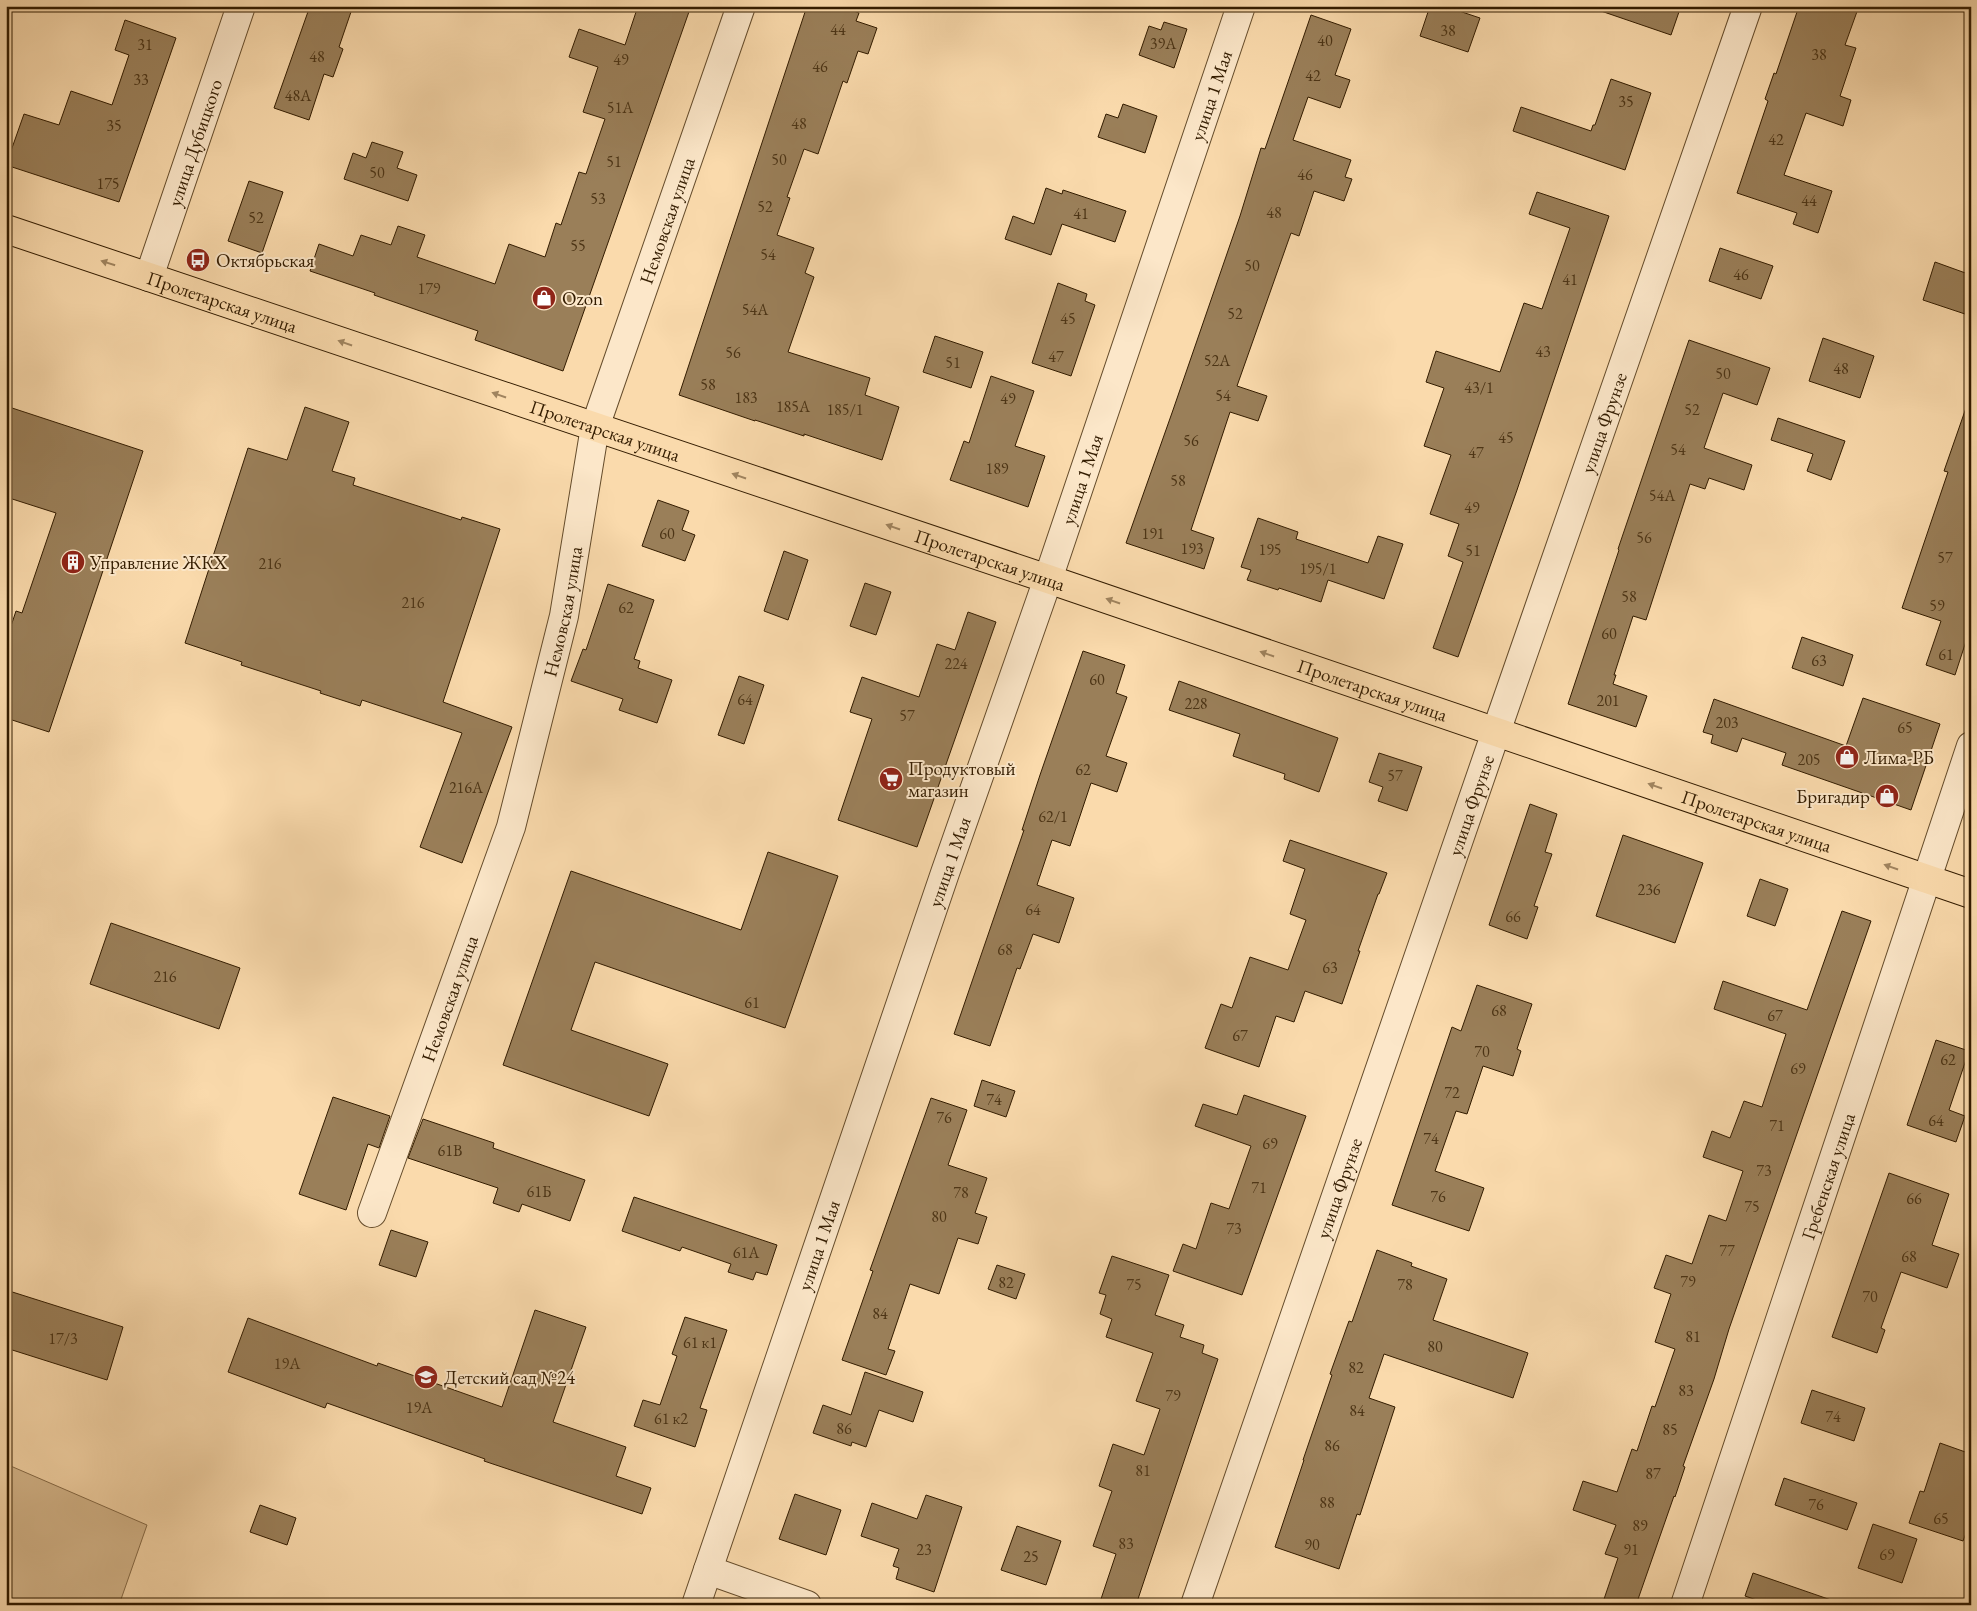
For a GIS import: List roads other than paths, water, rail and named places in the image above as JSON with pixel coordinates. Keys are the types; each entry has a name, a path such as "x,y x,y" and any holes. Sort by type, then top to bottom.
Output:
{"main road":[{"name":"Пролетарская улица","path":"6,230 1048,579 1971,894"}],"street":[{"name":"улица Дубицкого","path":"148,277 241,6"},
{"name":"Немовская улица","path":"372,1213 511,827 564,616 594,427 741,6"},
{"name":"улица 1 Мая","path":"696,1605 948,864 1048,579 1241,6"},
{"name":"улица Фрунзе","path":"1196,1605 1748,6"},
{"name":"Гребенская улица","path":"1685,1605 1971,746"},
{"path":"708,1570 807,1605"}],"place":[{"name":"Октябрьская","path":"198,260"},
{"name":"Ozon","path":"544,298"},
{"name":"Управление ЖКХ","path":"73,562"},
{"name":"Лима-РБ","path":"1847,757"},
{"name":"Продуктовый магазин","path":"891,779"},
{"name":"Бригадир","path":"1887,796"},
{"name":"Детский сад №24","path":"426,1377"}]}
